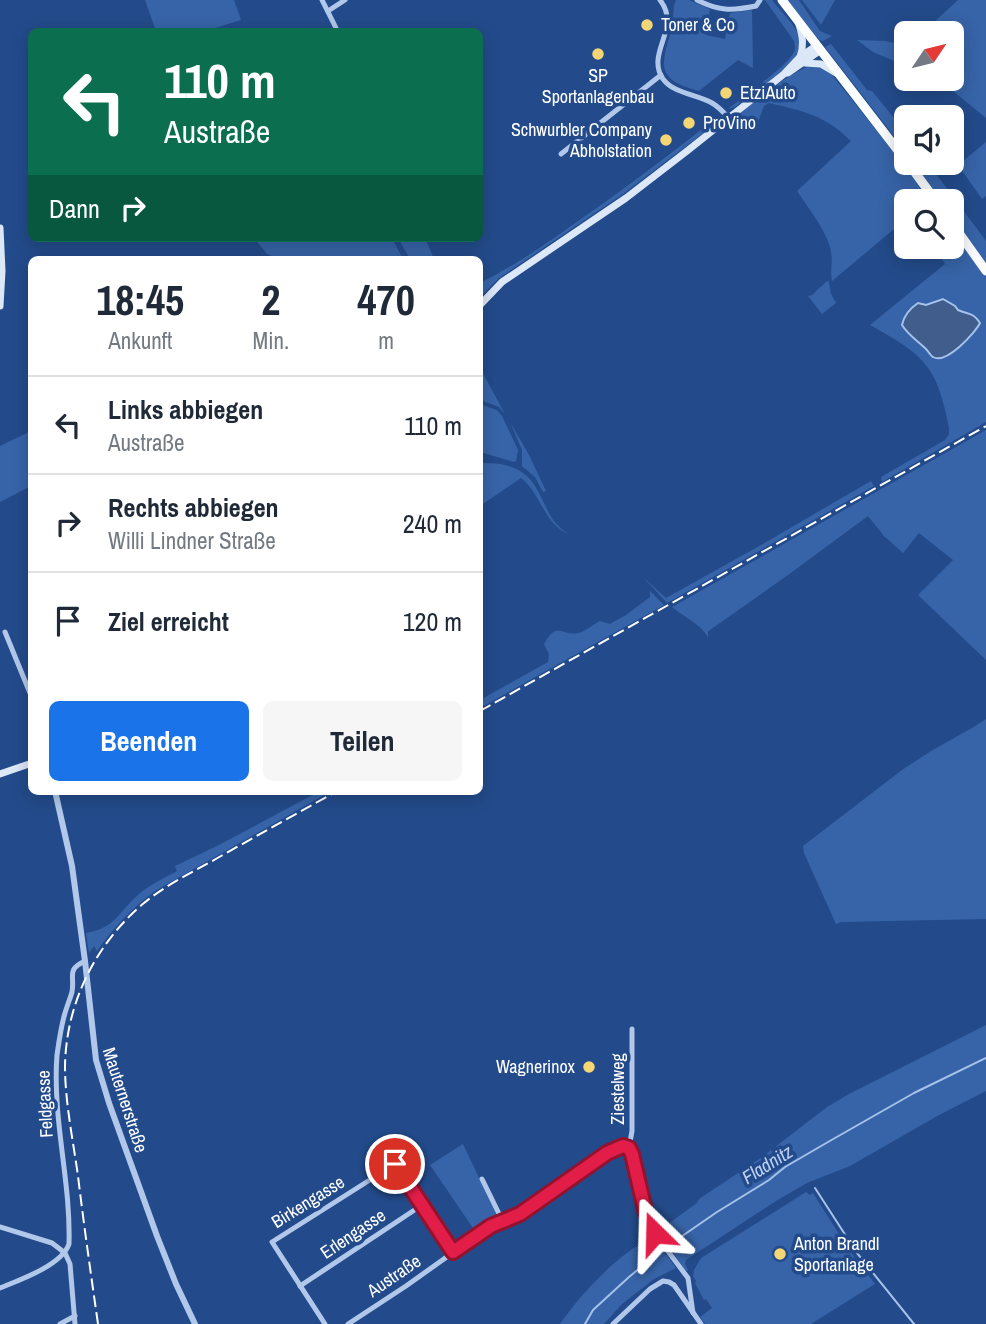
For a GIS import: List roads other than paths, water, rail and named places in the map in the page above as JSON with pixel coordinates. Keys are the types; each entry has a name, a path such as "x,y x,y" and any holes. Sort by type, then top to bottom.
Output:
{"highway":[{"path":"782,0 894,145"},
{"path":"964,240 986,271"}],"main road":[{"path":"796,18 804,41 802,60"},
{"path":"483,302 502,282 626,198 819,48"},
{"path":"802,60 821,64 846,82"},
{"path":"0,228 0,306"},
{"path":"0,774 28,764"}],"street":[{"path":"322,0 336,28"},
{"path":"328,11 345,0"},
{"path":"671,0 662,2 668,13 668,22 658,60 661,75 669,85 711,102 729,118"},
{"path":"696,0 728,10 756,6 760,0"},
{"path":"561,154 661,75"},
{"path":"5,632 28,688"},
{"name":"Mauternerstraße","path":"56,795 72,866 93,1042 100,1078 167,1261 195,1324"},
{"name":"Feldgasse","path":"75,1324 70,1264 65,1253 70,1240 58,1116 57,1054 64,1015 72,992 72,971 85,961"},
{"name":"Ziestelweg","path":"629,1148 632,1131 632,1029"},
{"name":"Austraße","path":"348,1324 491,1226 530,1208 607,1153 623,1146 629,1148"},
{"path":"629,1148 645,1210 657,1235 688,1278 693,1313"},
{"name":"Birkengasse","path":"300,1286 272,1242 395,1164 422,1205"},
{"path":"482,1179 503,1222"},
{"path":"422,1205 453,1252"},
{"name":"Erlengasse","path":"300,1286 422,1205"},
{"path":"0,1227 52,1243 65,1253 37,1271 0,1288"},
{"path":"612,1324 663,1281 674,1286 701,1324"},
{"path":"300,1286 325,1324"},
{"path":"63,1323 75,1316"}],"waterway":[{"name":"Fladnitz","path":"585,1324 593,1310 629,1277 659,1252 717,1212 828,1142 914,1093 986,1058"},
{"path":"815,1188 857,1253 914,1324"}],"railway":[{"path":"483,709 986,426"},
{"path":"98,1324 65,1080 71,1020 87,976 112,936 153,896 330,795"}],"place":[{"name":"Toner & Co","path":"647,25"},
{"name":"SP Sportanlagenbau","path":"598,54"},
{"name":"EtziAuto","path":"726,93"},
{"name":"ProVino","path":"689,123"},
{"name":"Schwurbler Company Abholstation","path":"666,140"},
{"name":"Wagnerinox","path":"589,1067"},
{"name":"Anton Brandl Sportanlage","path":"780,1254"}]}
